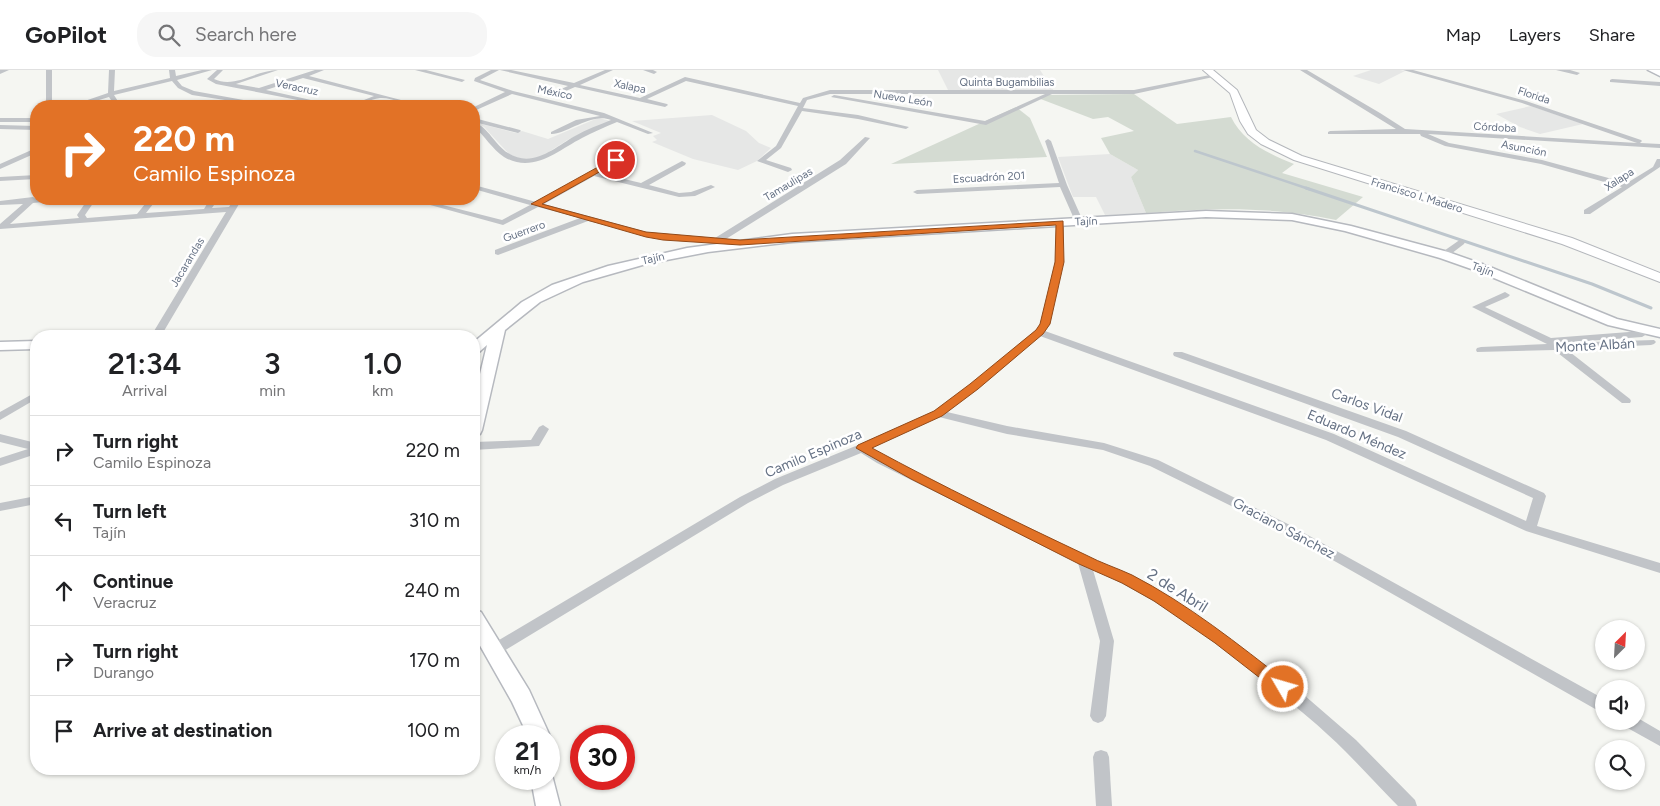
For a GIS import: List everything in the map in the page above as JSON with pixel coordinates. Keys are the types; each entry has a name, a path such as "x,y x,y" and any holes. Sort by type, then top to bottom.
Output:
{"main road":[{"path":"1652,70 1660,73"},
{"name":"Francisco I. Madero","path":"1211,73 1234,92 1245,121 1252,132 1264,142 1298,158 1567,241 1660,278"},
{"name":"Tajín","path":"480,344 528,304 562,285 599,272 683,251 740,242 1206,214 1268,214 1329,223 1444,255 1481,268 1652,338"},
{"path":"480,405 498,330"},
{"path":"0,346 30,345"},
{"path":"480,628 521,697 534,725"}],"street":[{"path":"0,72 6,70"},
{"path":"49,70 49,100"},
{"path":"112,70 112,100"},
{"path":"172,70 172,79 180,87 192,93 238,100"},
{"path":"92,100 209,70"},
{"name":"Veracruz","path":"220,70 210,79 218,83 305,100"},
{"path":"229,85 275,70"},
{"path":"229,100 321,70"},
{"path":"418,70 462,80"},
{"name":"México","path":"496,70 477,78 476,81 511,92 570,105 614,118 650,134"},
{"name":"Xalapa","path":"503,70 665,105"},
{"path":"552,95 610,70"},
{"path":"646,70 654,72"},
{"path":"1303,70 1403,131"},
{"name":"Florida","path":"1406,70 1524,102 1657,146"},
{"path":"1559,70 1574,75 1584,70"},
{"name":"Quinta Bugambilias","path":"800,107 805,99 817,95 854,91 1134,92 1211,73"},
{"path":"302,76 396,100"},
{"path":"640,100 685,79 800,107 906,127"},
{"path":"1612,81 1660,84"},
{"path":"480,106 511,92"},
{"path":"271,93 274,100"},
{"name":"Nuevo León","path":"817,95 986,123 1052,93"},
{"path":"369,100 380,96"},
{"path":"788,170 761,161 779,147 795,120 800,107"},
{"path":"553,133 586,119 614,118"},
{"path":"480,128 490,142 506,155 524,161 541,160 614,118"},
{"path":"0,120 30,120"},
{"path":"480,122 518,132"},
{"path":"0,128 30,128"},
{"name":"Córdoba","path":"1330,133 1403,131 1657,146"},
{"name":"Asunción","path":"1417,132 1447,145 1542,162 1628,186"},
{"name":"Tamaulipas","path":"716,241 843,162 867,138"},
{"path":"1048,141 1063,185 1079,222"},
{"path":"435,205 502,223 628,152"},
{"path":"0,167 30,153"},
{"path":"642,186 682,163"},
{"name":"Xalapa","path":"1587,212 1659,166"},
{"path":"592,173 685,196 711,187"},
{"path":"0,179 30,177"},
{"name":"Escuadrón 201","path":"917,192 1063,185"},
{"path":"480,189 585,219 663,237 740,242"},
{"path":"0,203 30,199"},
{"path":"2,226 30,202"},
{"path":"85,221 81,215 88,205"},
{"path":"139,217 148,205"},
{"path":"206,211 210,205"},
{"name":"Jacarandas","path":"160,330 234,205"},
{"path":"2,226 231,209"},
{"name":"Guerrero","path":"498,252 585,219"},
{"name":"Camilo Espinoza","path":"494,650 744,500 779,482 862,448 938,413 974,386 1039,332 1045,324 1059,262 1060,222"},
{"path":"1444,255 1461,242"},
{"path":"1505,295 1477,307 1544,344"},
{"name":"Eduardo Méndez","path":"1039,332 1330,437 1530,528 1660,568"},
{"path":"1594,337 1603,345"},
{"name":"Monte Albán","path":"1481,350 1594,337 1652,338"},
{"name":"Monte Albán","path":"1544,344 1560,348 1603,345 1652,338"},
{"path":"1560,348 1626,401"},
{"name":"Carlos Vidal","path":"1178,354 1402,434 1540,496 1530,528"},
{"path":"0,417 30,398"},
{"name":"Graciano Sánchez","path":"938,413 1007,430 1104,446 1154,463 1282,526 1595,702"},
{"path":"480,446 535,443 542,428"},
{"path":"0,438 30,446"},
{"name":"2 de Abril","path":"862,448 881,460 1126,579 1159,598 1220,638 1299,700 1350,745 1409,806"},
{"path":"0,462 30,450"},
{"path":"0,507 30,501"},
{"path":"1084,560 1108,641 1098,716"},
{"path":"1644,730 1660,739"},
{"path":"1101,757 1104,806"},
{"path":"535,806 544,790"}],"shaded area":[{"path":"938,70 1040,70 1054,91 948,90"},
{"path":"1371,70 1405,71 1379,84 1353,76"},
{"path":"1134,94 1177,124 1231,117 1242,133 1258,146 1294,164 1282,173 1363,197 1336,220 1288,212 1241,209 1146,213 1131,177 1138,170 1110,154 1101,138 1134,131 1108,117 1093,119 1038,98 1045,95"},
{"path":"1531,106 1583,124 1540,134 1520,127 1496,114"},
{"path":"1016,107 1030,118 1047,157 891,164"},
{"path":"712,115 746,131 759,143 771,148 757,161 738,170 693,159 652,142 657,140 653,136 661,133 632,121"},
{"path":"598,118 611,121 569,139 533,162 526,162 509,154 480,124 516,133 522,131 548,139"},
{"path":"1110,154 1138,170 1131,177 1146,213 1105,215 1096,197 1073,197 1058,157"}],"waterway":[{"path":"1195,151 1306,188"},
{"path":"1306,188 1592,284 1651,308"}],"route":[{"path":"616,160 535,204 646,234 663,237 740,242 1060,222 1059,262 1045,324 1039,332 938,413 862,448 915,477 1126,579 1220,638 1283,687"}]}
